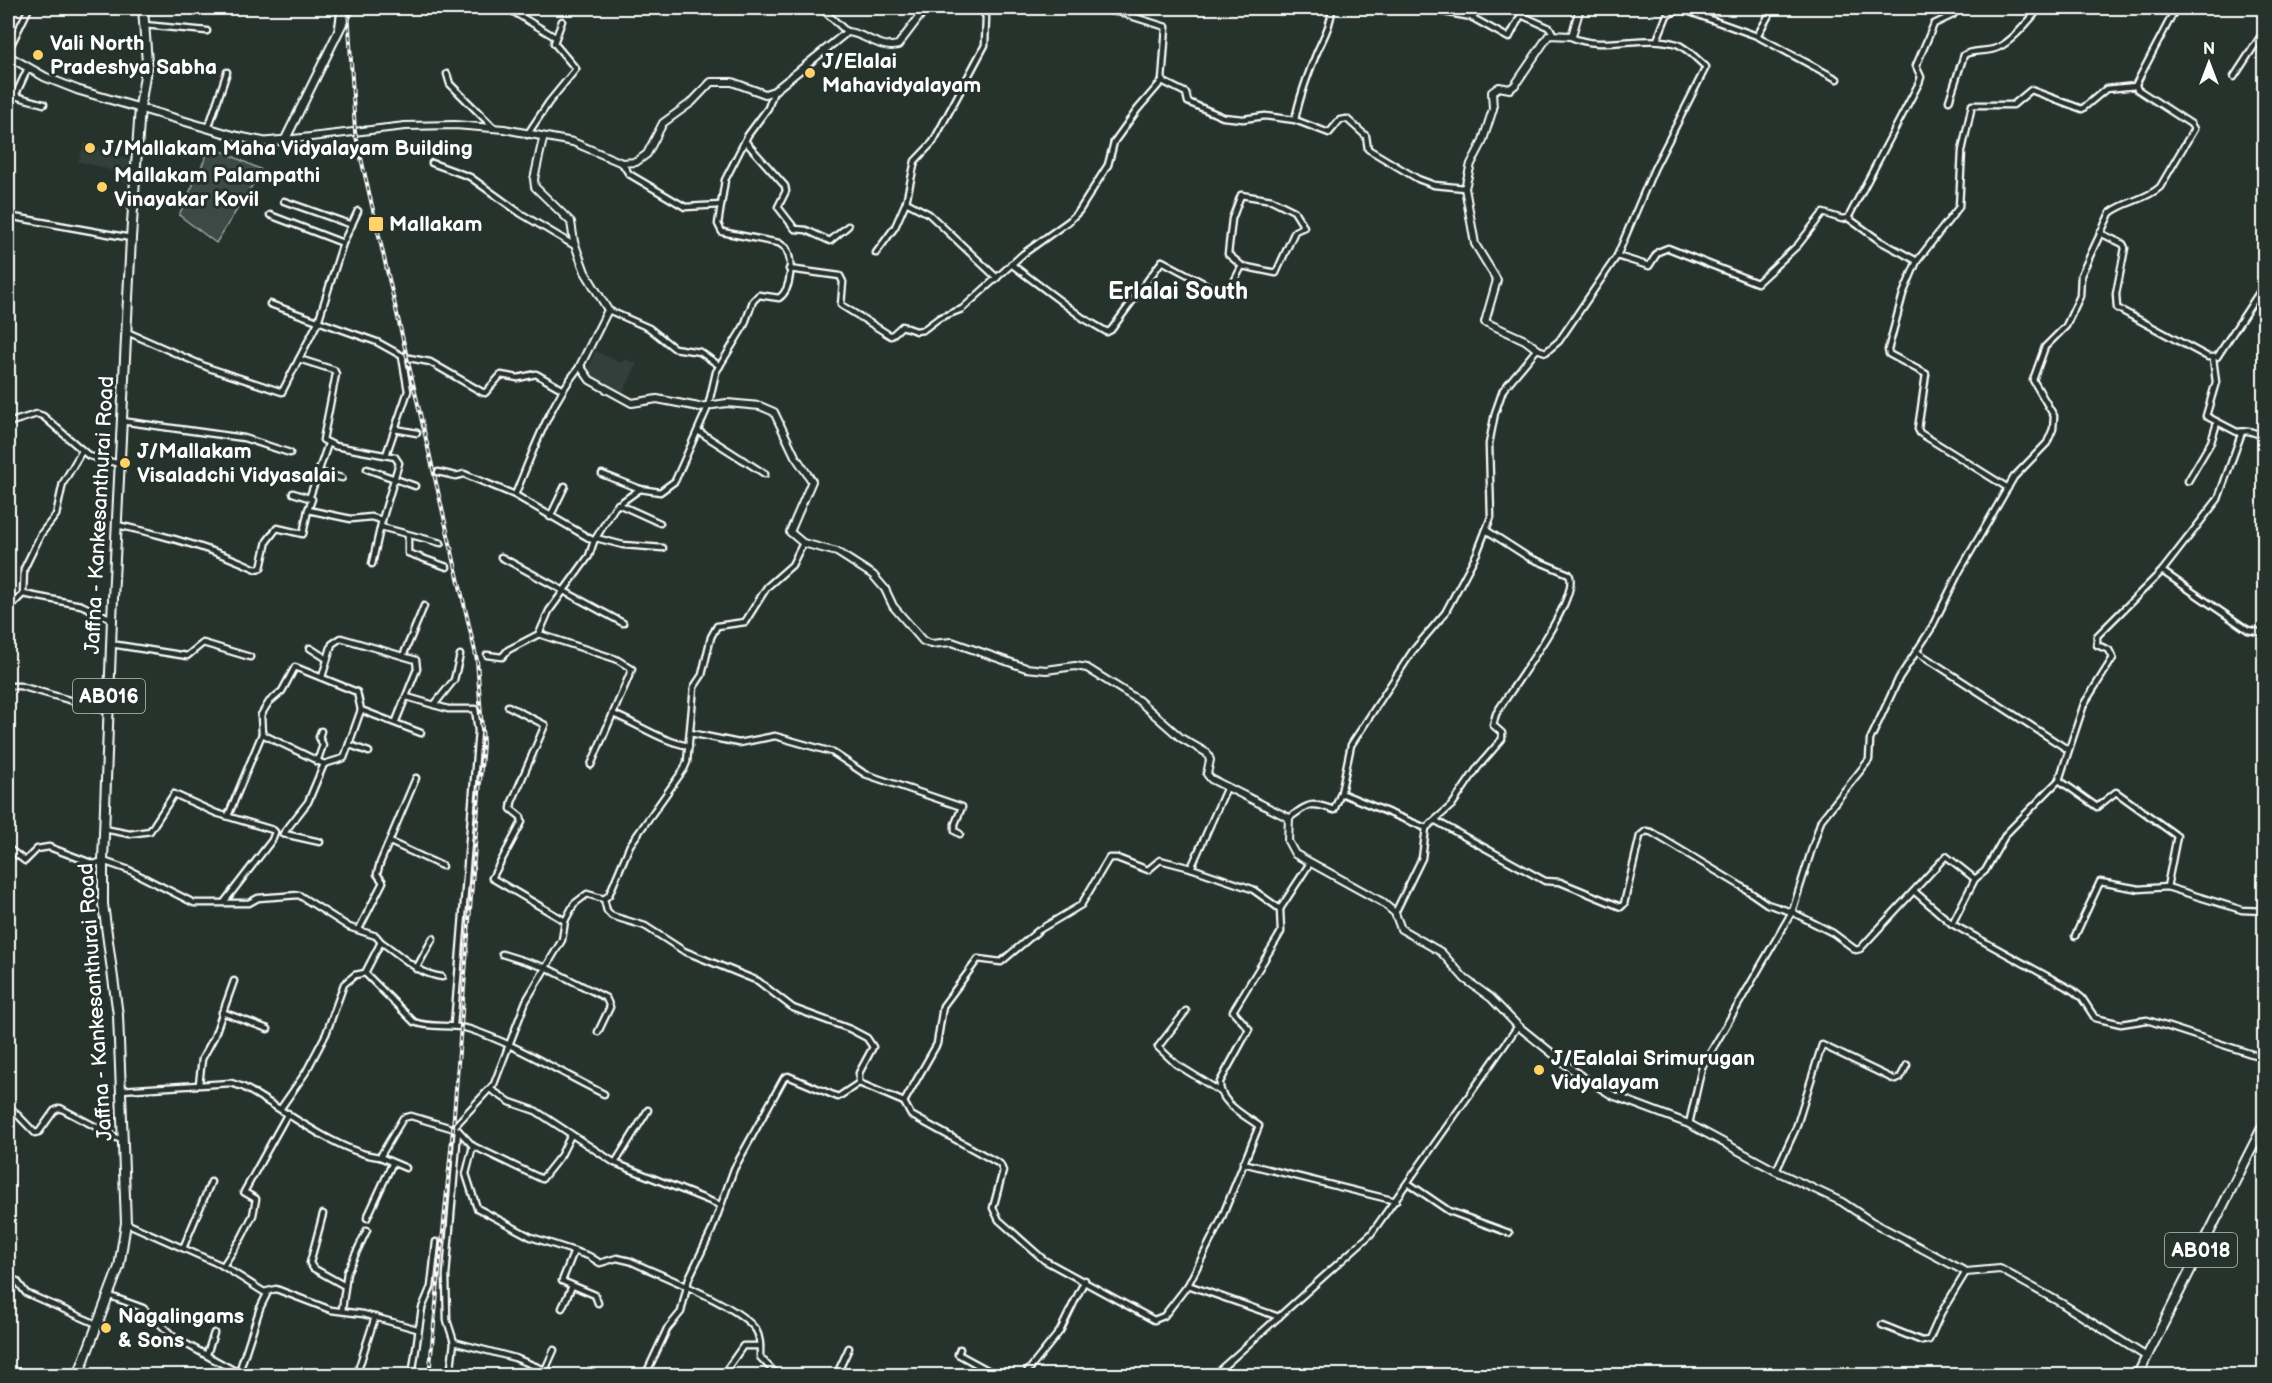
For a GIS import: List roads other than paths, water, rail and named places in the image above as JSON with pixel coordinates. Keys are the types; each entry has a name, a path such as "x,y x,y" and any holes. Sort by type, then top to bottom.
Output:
{"main road":[{"name":"Jaffna - Kankesanthurai Road","path":"78,1376 110,1296 124,1247 126,1223 119,1090 118,1015 103,904 103,861 112,619 131,238 140,107 147,63 143,8"},
{"path":"8,56 28,68 78,90 265,142 285,140 350,8"},
{"name":"AB018","path":"2137,1376 2265,1124"}],"street":[{"path":"8,51 29,8"},
{"path":"336,35 341,8"},
{"path":"507,8 555,37"},
{"path":"821,8 847,32"},
{"path":"285,140 405,126 494,128 543,139 573,142 622,163 636,162 647,154 661,125 692,102 711,82 732,82 765,94 774,91 847,32 855,32 892,47 898,45 926,8"},
{"path":"876,253 895,227 906,202 915,161 933,142 984,45 986,17 981,8"},
{"path":"789,269 840,276 843,282 841,305 889,336 904,326 916,331 923,330 939,318 962,309 1011,264 1069,221 1079,211 1108,165 1114,142 1162,81 1166,27 1118,12 1088,8"},
{"path":"1295,120 1298,104 1314,59 1329,27 1332,8"},
{"path":"1422,8 1471,17 1509,38 1521,15 1550,28 1553,34"},
{"path":"1571,37 1580,8"},
{"path":"1757,36 1773,8"},
{"path":"1848,218 1919,84 1921,77 1916,66 1934,24 1953,15 1957,8"},
{"path":"1949,101 1964,55 1968,52 1988,52 2002,46 2040,8"},
{"path":"2136,86 2175,8"},
{"path":"1657,40 1667,15 1679,10 1757,36 1837,79"},
{"path":"527,135 549,102 576,69 572,61 555,47 555,37 562,21"},
{"path":"144,25 207,31"},
{"path":"2234,77 2265,31"},
{"path":"1553,34 1583,42 1657,40 1679,45 1706,67 1654,169 1617,256 1559,342 1546,352 1485,322 1497,280 1475,244 1465,188 1471,164 1482,143 1492,109 1492,92 1499,87 1510,89 1515,85 1538,49 1553,34"},
{"path":"28,68 15,96 44,104"},
{"path":"208,126 227,72"},
{"path":"447,74 450,84 494,128"},
{"path":"1162,81 1186,93 1188,102 1194,106 1223,117 1243,119 1264,116 1295,120 1329,133 1340,120 1347,119 1366,136 1368,149 1418,179 1434,185 1465,188"},
{"path":"1689,1124 1702,1067 1792,912 1821,820 1869,760 1870,740 1899,678 1917,652 2008,488 2014,477 2047,443 2053,429 2054,416 2033,380 2046,347 2066,326 2080,296 2081,275 2109,213 2118,207 2152,194 2160,186 2194,129 2191,124 2136,86 2106,89 2082,109 2031,90 2013,105 1972,105 1962,151 1959,207 1917,261 1903,294 1888,350 1889,354 1926,374 1918,429 1920,433 2008,488"},
{"path":"602,474 640,489 660,492 668,488 675,481 708,407 712,381 744,326 755,297 759,295 778,298 783,295 789,281 788,252 778,243 722,232 718,224 725,180 745,141 768,108 774,91"},
{"path":"543,139 534,179 535,187 571,222 575,246 585,272 608,310 649,328 674,348 700,352 720,366"},
{"path":"745,141 785,186 786,191 778,207 795,229 806,231 830,242 848,226"},
{"path":"622,163 629,174 685,207 721,205"},
{"path":"432,164 470,177 520,213 575,246"},
{"path":"1241,195 1272,200 1294,212 1304,227 1295,231 1276,273 1242,266 1228,254 1232,219 1241,195"},
{"path":"284,201 352,225"},
{"path":"906,202 929,214 997,278"},
{"path":"126,332 209,368 277,392 285,388 318,322 343,243 358,212"},
{"path":"1617,256 1649,266 1658,252 1668,248 1757,283 1798,245 1823,213 1842,219 1848,218 1880,241 1917,261"},
{"path":"270,215 343,243"},
{"path":"8,216 131,238"},
{"path":"2100,233 2123,244 2125,248 2116,294 2117,308 2213,358"},
{"path":"1011,264 1104,332 1111,330 1162,261 1222,293 1229,291 1242,266"},
{"path":"2213,358 2217,357 2265,285"},
{"path":"270,304 377,342 402,356 430,362 485,393 501,375 505,374 518,378 536,374 562,389"},
{"path":"515,495 535,441 562,389 580,366 608,310"},
{"path":"1289,818 1309,804 1318,804 1334,810 1341,793 1351,745 1412,652 1445,613 1477,553 1491,517 1489,444 1495,413 1503,390 1537,349"},
{"path":"386,455 408,391 402,356"},
{"path":"2213,358 2216,382 2205,413 2217,423 2242,432 2254,432 2265,436"},
{"path":"299,359 334,370 336,374 322,435 328,444 395,457 399,463 372,564"},
{"path":"580,366 590,380 632,404 657,399 708,407 728,403 760,406 774,412 795,456 812,481 811,488 790,532 803,543 837,552 873,575 885,589 893,606 923,641 931,644 952,642 1026,668 1046,670 1075,666 1087,669 1138,700 1181,738 1207,753 1210,760 1207,774 1227,788 1289,818"},
{"path":"8,423 37,414 43,416 89,456 120,464"},
{"path":"121,420 244,438 290,453"},
{"path":"2188,481 2211,442 2217,423"},
{"path":"395,429 417,433"},
{"path":"698,431 765,474"},
{"path":"1952,924 1975,879 1985,871 2006,834 2059,780 2067,749 2084,704 2113,658 2109,650 2097,645 2097,636 2162,571 2218,499 2242,432"},
{"path":"117,525 196,545 256,569 261,568 267,541 277,528 303,534 312,498 310,496 328,444"},
{"path":"8,609 23,594 24,569 41,534 56,515 63,483 82,451"},
{"path":"367,469 415,486"},
{"path":"318,472 342,478"},
{"path":"438,472 456,476 464,474 515,495 550,518 595,540 663,548"},
{"path":"550,518 565,486"},
{"path":"487,655 502,657 508,650 539,634 549,611 589,556 595,540 618,504 640,489"},
{"path":"293,493 310,496"},
{"path":"618,504 660,523"},
{"path":"308,510 351,519 371,517 382,520"},
{"path":"381,527 441,543"},
{"path":"1395,913 1422,858 1426,828 1452,805 1478,766 1502,739 1502,733 1493,725 1496,714 1557,624 1571,581 1569,574 1528,557 1486,530"},
{"path":"408,536 408,553 447,567"},
{"path":"604,900 609,896 630,845 684,769 694,687 702,675 711,637 717,626 745,622 767,587 792,565 803,543"},
{"path":"501,557 561,592 623,623"},
{"path":"2162,571 2248,630 2265,633"},
{"path":"23,594 81,605 112,619"},
{"path":"403,656 424,606"},
{"path":"539,634 616,659 631,667 630,679 612,714 591,765"},
{"path":"322,677 332,644 341,638 417,662 407,697 396,721"},
{"path":"111,644 186,656 203,643 250,657"},
{"path":"310,648 327,659"},
{"path":"1917,652 2019,715 2067,749"},
{"path":"434,705 454,680 460,656"},
{"path":"228,816 262,734 261,715 274,696 282,691 295,667 357,692 362,710 345,758 324,764 317,762 262,734"},
{"path":"8,689 12,686 20,686 108,711"},
{"path":"407,697 448,709 475,709 478,731 454,1026"},
{"path":"508,706 545,725 512,802 511,809 521,817 522,822 492,878 565,921"},
{"path":"362,710 421,732"},
{"path":"612,714 640,725 665,740 688,746"},
{"path":"317,762 323,745 319,737 321,731"},
{"path":"690,732 739,743 775,736 832,752 865,774 962,807 955,824 955,831 960,834"},
{"path":"350,745 369,752"},
{"path":"283,834 308,802 324,764"},
{"path":"359,929 383,882 377,873 416,778"},
{"path":"2059,780 2097,807 2116,792 2177,836 2167,886"},
{"path":"1191,867 1227,788"},
{"path":"1341,793 1426,828"},
{"path":"104,829 130,834 150,831 174,794 275,832 320,842"},
{"path":"1289,818 1290,848 1310,863 1382,902 1395,913 1401,929 1441,952 1465,979 1491,998 1518,1026 1578,1074 1612,1095 1689,1124 1776,1171 1842,1202 1872,1222 1966,1272 2000,1269 2061,1303 2147,1357"},
{"path":"1436,821 1545,880 1560,882 1621,907 1624,904 1640,836 1646,831 1651,832 1767,904 1792,912 1860,949 1946,856 1975,879"},
{"path":"225,901 275,832"},
{"path":"390,842 442,866"},
{"path":"8,848 25,861 37,849 49,847 93,864 103,861 158,883 194,903 213,904 225,901 249,903 258,898 299,895 349,927 376,936 416,969 429,976 442,977"},
{"path":"904,1102 937,1044 943,1006 978,959 1001,962 1039,930 1081,905 1109,858 1117,858 1148,870 1160,860 1191,867 1252,889 1280,909"},
{"path":"859,1083 904,1102 911,1114 1000,1164 1003,1171 993,1208 999,1220 1044,1260 1085,1280 1143,1316 1154,1320 1164,1316 1188,1285 1220,1222 1258,1126 1226,1101 1221,1092 1220,1082 1249,1029 1233,1011 1281,932 1280,909 1310,863"},
{"path":"2075,936 2100,882 2139,889 2167,886 2242,910 2265,911"},
{"path":"1915,892 1952,924 2072,990 2082,998 2095,1018 2121,1024 2147,1020 2265,1058"},
{"path":"450,1376 454,1342 447,1320 446,1276 456,1129 490,1089 511,1046 526,1001 562,940 565,921 579,898 587,894 604,900"},
{"path":"604,900 607,911 612,916 645,926 684,951 758,981 793,1008 850,1029 867,1038 873,1047 859,1073 859,1083"},
{"path":"416,969 433,938"},
{"path":"281,1108 306,1072 326,1034 344,984 355,975 364,973 381,942"},
{"path":"502,954 547,968 606,998 610,1002 598,1032"},
{"path":"364,973 414,1023 423,1026 454,1026 485,1034 604,1094"},
{"path":"199,1084 202,1059 214,1036 234,981"},
{"path":"1186,1011 1158,1047 1176,1064 1221,1092"},
{"path":"222,1012 268,1029"},
{"path":"1213,1376 1371,1234 1518,1026"},
{"path":"1776,1171 1796,1128 1822,1045 1894,1080 1900,1078 1907,1065"},
{"path":"645,1376 667,1329 681,1311 687,1287 734,1169 784,1078 789,1076 838,1097 859,1083"},
{"path":"119,1090 217,1082 243,1087 339,1144 406,1168"},
{"path":"490,1089 510,1102 536,1111 615,1163 720,1205"},
{"path":"8,1105 35,1133 39,1132 54,1111 60,1108 121,1140"},
{"path":"615,1163 648,1110"},
{"path":"223,1266 253,1215 256,1199 244,1192 288,1113"},
{"path":"380,1157 406,1116 456,1129 473,1146 542,1179 561,1155 571,1135"},
{"path":"473,1146 466,1174 477,1208 531,1238 574,1251 600,1263 617,1258 630,1261 717,1300 756,1329 760,1357 778,1376"},
{"path":"1243,1163 1396,1201"},
{"path":"367,1218 392,1164"},
{"path":"184,1246 211,1182"},
{"path":"1408,1183 1449,1211 1509,1233"},
{"path":"323,1214 310,1263 313,1268 345,1286"},
{"path":"126,1223 175,1245 184,1246 223,1266 264,1292 276,1289 332,1310 375,1317 417,1329"},
{"path":"342,1310 347,1272 367,1230"},
{"path":"412,1376 417,1329 422,1308 431,1287 436,1242"},
{"path":"574,1251 562,1281 595,1295 598,1303"},
{"path":"1882,1325 1922,1341 1929,1341 1941,1313 1966,1272"},
{"path":"8,1278 17,1281 26,1293 99,1325"},
{"path":"1024,1376 1060,1331 1085,1280"},
{"path":"1188,1285 1280,1317"},
{"path":"562,1308 572,1286"},
{"path":"239,1372 260,1308 268,1292"},
{"path":"110,1296 143,1308 175,1338 244,1376"},
{"path":"359,1367 375,1317"},
{"path":"207,1354 214,1333"},
{"path":"454,1342 515,1358 545,1373 562,1376"},
{"path":"722,1376 743,1347 760,1346"},
{"path":"836,1376 849,1348"},
{"path":"960,1349 958,1354 992,1372 992,1376"},
{"path":"545,1373 554,1350"}],"railway":[{"path":"348,8 355,132 477,660 483,743 453,1128 429,1376"}],"place":[{"name":"Vali North Pradeshya Sabha","path":"38,55"},
{"name":"J/Elalai Mahavidyalayam","path":"810,73"},
{"name":"J/Mallakam Maha Vidyalayam Building","path":"90,148"},
{"name":"Mallakam Palampathi Vinayakar Kovil","path":"102,187"},
{"name":"Mallakam","path":"376,224"},
{"name":"J/Mallakam Visaladchi Vidyasalai","path":"125,463"},
{"name":"J/Ealalai Srimurugan Vidyalayam","path":"1539,1070"},
{"name":"Nagalingams & Sons","path":"106,1328"}],"district":[{"name":"Erlalai South","path":"1178,291"}]}
